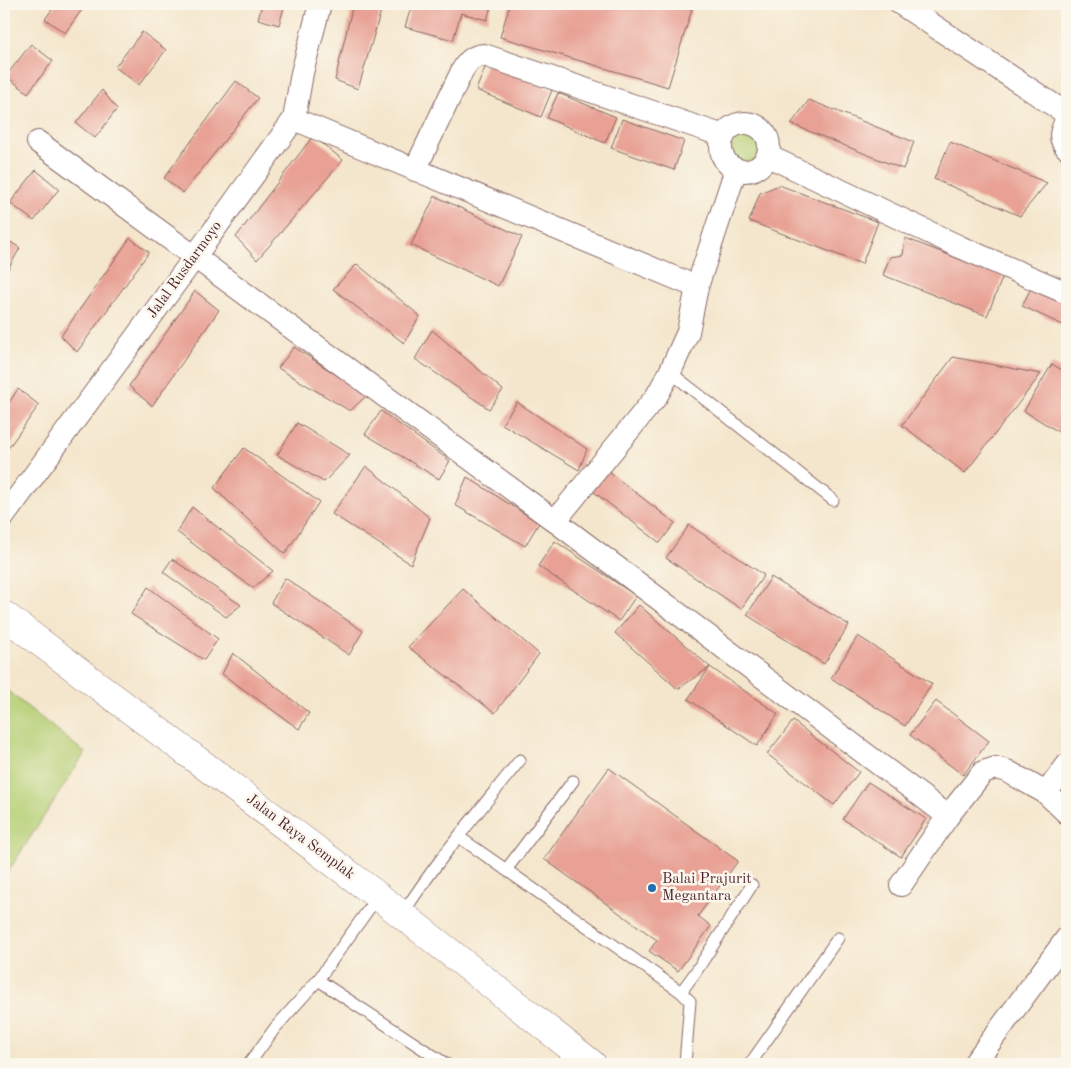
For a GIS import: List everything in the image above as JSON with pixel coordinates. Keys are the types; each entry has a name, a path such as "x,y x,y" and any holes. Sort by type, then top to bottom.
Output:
{"main road":[{"name":"Jalan Raya Semplak","path":"4,615 378,896 592,1064"}],"street":[{"name":"Jalal Rusdarmoyo","path":"4,516 294,119 302,73 320,4"},
{"path":"907,6 1064,112 1066,119 1061,132 1061,138 1067,148"},
{"path":"415,170 462,71 473,57 484,55 724,136"},
{"path":"294,119 697,287"},
{"path":"738,124 758,126 768,138 768,156 762,164 754,169 745,171 736,169 729,165 722,152 724,136 732,127 738,124"},
{"path":"38,142 555,521 948,816"},
{"path":"768,156 960,247 1067,293"},
{"path":"555,521 656,397 670,372 688,332 697,287 736,169"},
{"path":"1046,794 1067,764"},
{"path":"900,885 948,816 983,772 996,768 1008,771 1046,794 1067,814"},
{"path":"974,1064 1067,938"}],"lane":[{"path":"670,372 833,500"},
{"path":"402,915 458,837 520,760"},
{"path":"506,870 572,781"},
{"path":"458,837 681,992 690,1001 685,1064"},
{"path":"681,992 752,885"},
{"path":"249,1064 275,1028 318,980 378,896"},
{"path":"750,1064 838,938"},
{"path":"318,980 446,1064"}],"green space":[{"path":"746,128 753,129 758,133 762,138 762,152 758,157 753,161 746,162 739,161 734,157 730,152 729,145 730,138 734,133 739,129"},
{"path":"4,688 85,753 4,878"}],"building":[{"path":"56,4 86,4 65,33 45,19"},
{"path":"262,4 285,4 279,25 258,19"},
{"path":"353,4 383,4 358,89 335,80"},
{"path":"412,4 492,4 487,20 461,13 453,40 405,27"},
{"path":"510,4 673,4 692,9 668,87 500,37"},
{"path":"142,32 166,50 139,85 115,67"},
{"path":"31,44 53,61 28,93 6,76"},
{"path":"487,63 552,90 541,117 476,90"},
{"path":"236,81 258,98 183,193 164,178"},
{"path":"102,90 117,109 95,138 76,123"},
{"path":"558,93 616,117 605,143 547,118"},
{"path":"809,100 914,142 903,169 791,124"},
{"path":"622,119 684,141 674,170 611,148"},
{"path":"313,136 343,160 257,260 236,237"},
{"path":"950,142 1047,183 1020,216 934,179"},
{"path":"36,170 59,189 34,221 10,203"},
{"path":"779,185 878,222 862,264 749,221 760,193"},
{"path":"435,196 522,237 498,286 411,245"},
{"path":"4,238 20,248 4,276"},
{"path":"130,238 149,252 77,352 61,336"},
{"path":"905,238 1003,276 987,316 883,275 890,257 903,255"},
{"path":"357,264 420,316 404,343 333,289"},
{"path":"1032,286 1067,303 1067,327 1022,306"},
{"path":"195,291 219,310 152,406 129,386"},
{"path":"432,330 503,390 489,409 415,359"},
{"path":"294,347 367,395 350,411 278,368"},
{"path":"953,357 1041,374 965,473 902,425"},
{"path":"1052,364 1067,373 1067,437 1024,411"},
{"path":"18,389 39,405 4,454 4,410"},
{"path":"517,402 587,449 579,470 502,424"},
{"path":"381,411 450,461 439,479 365,434"},
{"path":"297,423 350,455 324,482 277,455"},
{"path":"244,448 319,502 285,554 214,488"},
{"path":"366,466 430,518 411,564 332,514"},
{"path":"605,469 675,523 660,543 590,489"},
{"path":"467,477 539,523 525,546 455,505"},
{"path":"192,507 273,571 253,588 177,532"},
{"path":"689,525 764,575 741,609 666,558"},
{"path":"555,541 636,596 619,621 538,566"},
{"path":"172,559 241,605 226,617 163,572"},
{"path":"771,577 849,625 824,664 747,615"},
{"path":"285,578 363,631 349,655 271,603"},
{"path":"148,587 218,639 204,660 131,614"},
{"path":"463,589 539,654 495,713 408,647"},
{"path":"639,605 710,667 678,689 615,633"},
{"path":"858,636 932,684 905,726 831,678"},
{"path":"233,653 309,713 299,729 222,674"},
{"path":"710,667 778,714 757,746 688,699"},
{"path":"936,701 989,741 963,775 910,735"},
{"path":"793,721 859,772 834,805 767,754"},
{"name":"Balai Prajurit Megantara","path":"609,768 738,861 698,916 711,926 678,971 649,951 657,940 544,859"},
{"path":"868,782 926,819 901,857 843,819"}],"place":[{"name":"Balai Prajurit Megantara","path":"652,888"}]}
